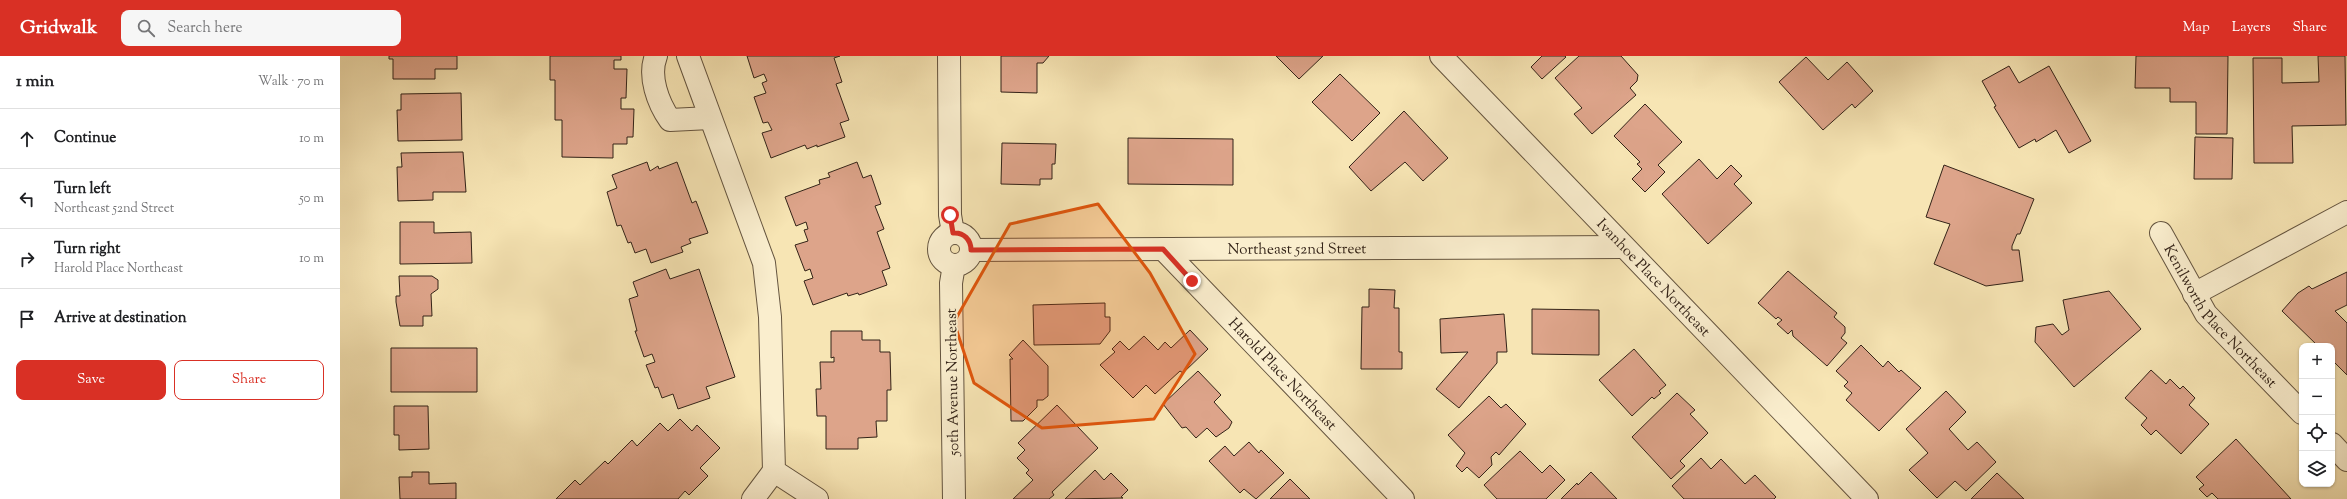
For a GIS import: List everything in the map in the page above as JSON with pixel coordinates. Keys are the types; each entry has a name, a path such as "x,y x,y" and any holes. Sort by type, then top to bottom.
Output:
{"street":[{"path":"656,56 652,73 661,108 670,120 710,118"},
{"path":"688,56 764,263 770,318 774,471 753,499"},
{"path":"949,56 950,215 953,233"},
{"name":"Ivanhoe Place Northeast","path":"1441,56 1623,247 1867,499"},
{"path":"2194,294 2347,212"},
{"path":"953,233 966,236 969,240 971,250 966,262 954,265 942,259 939,245 945,236 953,233"},
{"name":"Kenilworth Place Northeast","path":"2161,233 2206,314 2299,410"},
{"name":"Northeast 52nd Street","path":"971,250 1623,247"},
{"name":"Harold Place Northeast","path":"1163,249 1403,499"},
{"name":"50th Avenue Northeast","path":"954,265 950,283 954,499"},
{"path":"2335,447 2347,460"},
{"path":"774,471 816,499"}],"highlighted area":[{"path":"1098,204 1150,273 1195,354 1154,419 1042,428 974,383 954,322 1010,224"}],"building":[{"path":"389,56 457,56 457,69 435,69 435,79 393,79 393,59 389,59"},
{"path":"550,56 621,56 621,60 614,60 614,69 627,69 626,98 621,98 621,109 634,109 633,137 627,137 627,144 613,144 613,158 562,157 562,120 555,120 555,80 550,80"},
{"path":"747,56 840,56 834,58 842,82 836,84 849,120 840,123 845,137 807,149 805,145 771,158 762,133 772,130 768,122 763,123 754,97 766,93 762,83 767,81 764,74 754,78"},
{"path":"1001,56 1049,56 1043,63 1037,63 1037,93 1001,92"},
{"path":"1276,56 1323,56 1299,79"},
{"path":"1542,56 1566,57 1542,79 1531,67"},
{"path":"1579,56 1621,56 1638,75 1637,81 1630,88 1636,95 1592,134 1574,114 1582,108 1555,78"},
{"path":"2136,56 2228,56 2227,134 2196,134 2196,102 2170,102 2170,88 2135,88"},
{"path":"2318,56 2345,56 2346,125 2292,126 2293,163 2254,163 2253,58 2282,58 2282,83 2319,82"},
{"path":"1806,57 1828,80 1847,62 1873,91 1855,108 1852,104 1823,130 1779,82"},
{"path":"2009,66 2019,83 2049,66 2091,141 2069,153 2056,130 2036,142 2035,139 2019,148 1994,107 1996,106 1982,81"},
{"path":"1340,74 1380,113 1352,141 1312,102"},
{"path":"461,93 462,140 398,141 397,110 401,110 401,94"},
{"path":"1645,104 1682,142 1658,165 1665,172 1645,192 1632,179 1642,169 1637,164 1640,162 1614,136"},
{"path":"1404,111 1448,158 1423,181 1405,162 1371,191 1349,167"},
{"path":"2195,137 2233,138 2232,179 2194,179"},
{"path":"1128,138 1233,139 1233,185 1128,184"},
{"path":"1002,143 1056,144 1055,164 1052,164 1052,179 1040,179 1040,185 1001,184"},
{"path":"463,152 466,192 433,192 433,200 398,201 397,167 402,167 401,153"},
{"path":"1699,159 1717,179 1731,165 1742,176 1734,184 1752,203 1708,244 1662,194"},
{"path":"647,162 650,171 658,166 659,169 677,162 692,203 696,201 708,233 689,239 691,243 681,247 683,252 651,263 646,249 635,253 631,242 628,243 621,225 617,226 607,192 617,188 612,175"},
{"path":"857,162 863,178 871,175 881,204 875,206 884,229 877,232 890,268 882,271 887,285 859,295 858,293 848,296 847,293 813,305 804,281 813,278 810,269 805,271 795,245 808,241 804,230 808,229 806,222 796,226 785,197 820,184 819,180 830,177 828,173"},
{"path":"1944,165 2034,199 2020,234 2017,234 2012,246 2012,250 2019,250 2023,281 1986,286 1934,264 1950,224 1926,217"},
{"path":"400,222 434,222 434,233 471,232 472,263 400,264"},
{"path":"666,269 670,279 699,269 735,377 706,387 710,398 678,409 673,394 662,398 658,387 655,388 646,365 655,362 652,354 644,357 635,331 637,331 629,299 638,296 633,282"},
{"path":"1788,271 1837,313 1834,317 1845,327 1845,333 1841,338 1847,343 1827,366 1793,336 1792,330 1788,334 1777,324 1782,320 1778,317 1776,319 1758,303"},
{"path":"2347,272 2347,305 2335,311 2347,323 2347,375 2335,363 2335,343 2315,343 2282,311 2298,293 2309,286 2312,289"},
{"path":"399,276 432,276 438,280 438,289 431,294 432,316 423,316 423,326 400,326 396,302 396,296 400,296"},
{"path":"1369,289 1395,290 1394,308 1399,308 1399,352 1402,352 1402,369 1361,369 1362,307 1369,307"},
{"path":"2109,291 2141,329 2074,387 2035,342 2036,327 2053,324 2062,335 2069,330 2063,300"},
{"path":"1105,303 1105,317 1110,317 1110,331 1100,344 1034,345 1033,305"},
{"path":"1532,309 1599,310 1599,355 1532,354"},
{"path":"1504,314 1507,352 1497,352 1497,363 1459,408 1436,389 1468,352 1441,353 1440,319"},
{"path":"1190,330 1208,349 1183,373 1180,371 1155,394 1146,385 1133,398 1100,365 1115,352 1112,349 1120,341 1129,350 1144,336 1158,350 1165,342 1171,348"},
{"path":"831,331 862,331 862,340 880,340 880,352 890,352 891,390 887,390 887,421 876,421 877,437 858,438 858,449 826,449 826,416 817,416 816,389 821,389 820,362 834,362 834,357 831,358"},
{"path":"1023,340 1048,366 1048,396 1043,400 1037,400 1037,407 1023,421 1011,421 1010,359 1013,359 1009,355"},
{"path":"1861,345 1883,367 1888,361 1899,372 1901,370 1921,388 1879,431 1846,400 1852,393 1844,386 1848,382 1836,371"},
{"path":"391,348 477,348 477,392 391,392"},
{"path":"1634,349 1666,385 1659,391 1661,393 1654,399 1652,397 1632,416 1599,380"},
{"path":"2151,370 2166,384 2170,379 2180,389 2183,386 2195,398 2189,405 2209,424 2181,454 2156,430 2151,435 2141,425 2147,418 2125,398"},
{"path":"1198,371 1221,395 1214,402 1232,422 1229,428 1216,437 1207,428 1196,438 1186,427 1182,428 1163,404"},
{"path":"1946,391 1966,412 1949,429 1968,450 1977,442 1996,462 1966,491 1955,481 1937,498 1909,470 1928,453 1906,429"},
{"path":"1677,393 1695,410 1690,414 1708,433 1680,461 1685,466 1671,479 1632,437"},
{"path":"1489,396 1501,408 1506,404 1526,424 1499,455 1496,452 1491,457 1492,465 1479,478 1467,467 1462,472 1456,466 1465,453 1448,435"},
{"path":"1057,405 1098,448 1052,492 1054,495 1049,499 1013,499 1033,480 1026,473 1029,470 1017,458 1025,450 1018,443"},
{"path":"394,406 428,406 429,449 399,450 399,435 394,435"},
{"path":"680,419 692,431 697,425 720,448 700,468 708,476 689,495 685,491 678,499 556,499 575,480 580,485 605,461 608,464 632,440 637,446 660,423 668,431"},
{"path":"2236,439 2291,499 2218,499 2212,493 2207,497 2199,489 2204,485 2196,477"},
{"path":"1249,442 1259,453 1261,450 1284,473 1256,499 1244,489 1240,493 1209,461 1225,446 1234,456"},
{"path":"1520,451 1542,473 1550,465 1565,480 1546,499 1497,499 1484,485"},
{"path":"1701,458 1711,469 1721,459 1745,484 1755,475 1776,497 1774,499 1684,499 1672,486"},
{"path":"1095,470 1104,480 1111,473 1128,490 1121,497 1123,498 1065,499"},
{"path":"412,472 429,472 429,484 456,483 456,499 400,499 399,477 412,477"},
{"path":"1591,472 1617,499 1561,499 1577,483 1578,485"},
{"path":"1997,473 2024,499 1971,499"},
{"path":"1290,479 1310,499 1270,499"}],"route":[{"path":"950,215 953,233 961,233 966,236 969,240 971,250 1163,249 1192,281"}]}
